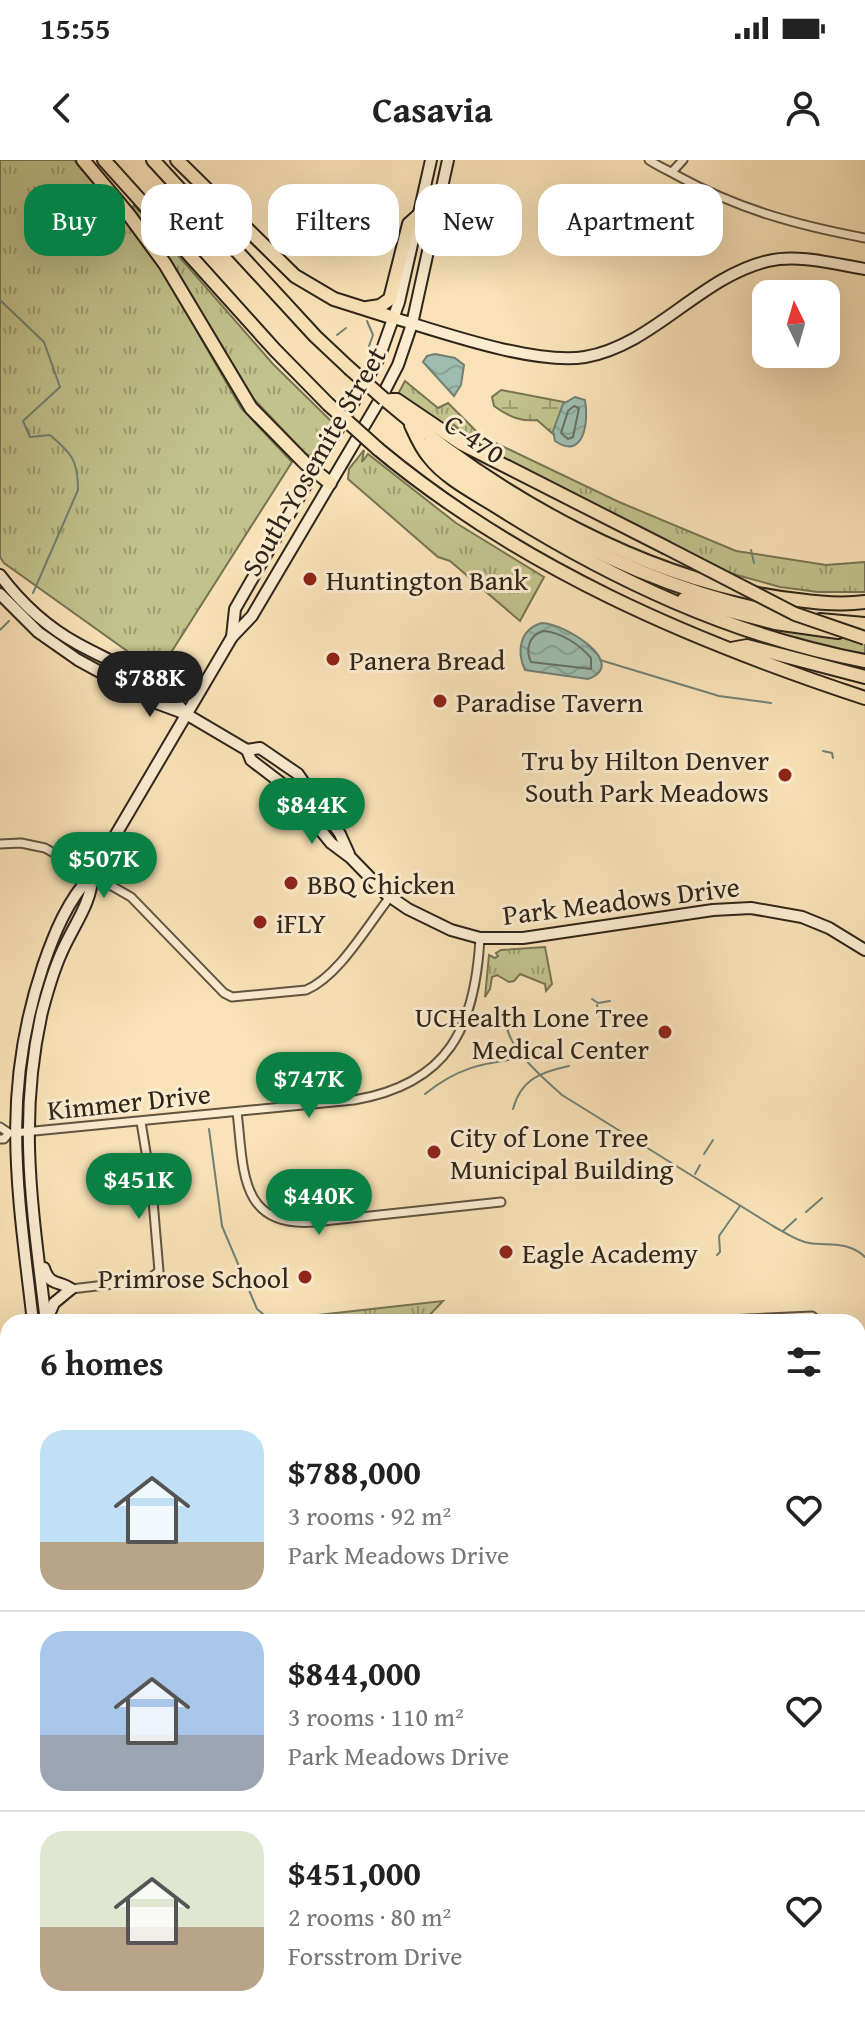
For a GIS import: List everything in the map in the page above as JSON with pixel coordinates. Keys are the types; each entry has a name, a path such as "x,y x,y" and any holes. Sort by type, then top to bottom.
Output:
{"highway":[{"path":"83,160 165,264 250,406 315,472 330,483"},
{"path":"104,160 275,350 328,404 378,449 441,498 539,561 614,600 728,649 865,698"},
{"path":"153,160 304,325 384,399 397,400 431,460 474,491 548,538 652,594 750,631 865,661"},
{"path":"177,160 290,273 324,294 394,318"},
{"path":"364,309 379,306 390,299 409,224 415,219"},
{"path":"403,412 795,614 865,636"},
{"name":"C-470","path":"403,412 459,457 516,494 573,526 663,566 717,585 765,596 863,603"},
{"path":"419,440 527,515 603,556 650,577 755,609 815,620 865,624"},
{"path":"614,573 683,599 741,615 795,627 865,636"},
{"path":"728,649 747,646 865,677"}],"main road":[{"name":"South Yosemite Street","path":"426,184 431,160"},
{"name":"South Yosemite Street","path":"32,1314 17,1191 14,1133 19,1066 33,994 63,919 79,889 92,875 232,637 251,618 398,365 412,324 448,160"},
{"name":"South Yosemite Street","path":"232,637 236,607 379,358 394,318 415,231"},
{"path":"394,318 541,357 582,357 630,340 727,278 768,261 804,260 865,269"},
{"name":"Park Meadows Drive","path":"0,575 24,603 53,628 152,683 168,694 186,714"},
{"name":"Park Meadows Drive","path":"0,594 38,632 78,660 159,704 186,714 247,750 254,762 285,786 303,805 331,843 351,858 390,897 431,921 480,938 523,938 713,910 751,908 775,910 816,922 865,950"},
{"name":"Park Meadows Drive","path":"247,750 260,748 298,774 340,834 351,858"},
{"path":"254,762 262,762 305,796 314,797"},
{"path":"303,805 314,810 331,831 340,834"},
{"name":"South Yosemite Street","path":"46,1314 27,1133 31,1068 43,1008 61,955 89,894 92,875"},
{"path":"37,1249 47,1276 55,1284 71,1289"},
{"path":"50,1314 54,1303 71,1289"}],"street":[{"path":"649,160 707,192 770,217 804,227 865,238"},
{"path":"672,172 683,160"},
{"path":"0,844 21,843 45,848 142,907 224,993 232,997 306,990 316,986 331,972 390,897"},
{"name":"Kimmer Drive","path":"14,1133 237,1112 375,1096 392,1091 424,1074 449,1049 460,1032 472,1004 480,938"},
{"path":"237,1112 245,1183 250,1195 263,1210 280,1220 294,1223 501,1202"},
{"path":"71,1289 148,1280 159,1271 152,1189 141,1122"},
{"path":"0,1127 9,1133 0,1139"}],"green space":[{"path":"0,160 74,160 95,184 24,184 24,256 125,256 125,220 141,242 141,256 151,256 164,274 241,408 292,462 158,673 4,563 0,557"},
{"path":"134,205 141,213 141,222 132,210"},
{"path":"165,256 179,256 273,364 333,423 310,456 252,397"},
{"path":"405,381 438,408 448,403 481,436 619,502 736,551 826,565 865,562 865,592 818,592 780,587 719,570 493,455 494,451 468,438 453,424 448,430 398,394"},
{"path":"501,390 564,402 553,434 537,420 514,418 494,406 492,397"},
{"path":"364,450 362,462 368,454 456,523 544,577 520,621 450,561 438,557 348,479 349,469"},
{"path":"752,623 844,637 865,643 865,655 751,626"},
{"path":"545,947 552,984 546,991 545,984 520,974 509,982 497,975 492,977 485,997 489,955 495,958 501,950"},
{"path":"443,1301 431,1314 327,1314"}],"water":[{"path":"435,354 455,358 464,365 461,385 454,396 423,362 427,356"},
{"path":"575,397 585,400 585,427 578,442 565,446 555,441 553,431 563,404"},
{"path":"542,623 564,630 589,645 602,664 599,672 588,679 525,670 522,642 529,630"}],"waterway":[{"path":"0,300 44,342 60,387 23,421 30,437 50,435 64,447 75,464 78,480 78,490 33,593"},
{"path":"367,321 373,335 369,346"},
{"path":"337,335 346,328"},
{"path":"751,550 754,563"},
{"path":"0,630 9,621"},
{"path":"600,660 719,696 771,703"},
{"path":"823,751 832,753 833,758"},
{"path":"592,999 598,1003 610,1001"},
{"path":"597,1005 599,1016"},
{"path":"508,1012 506,1023 515,1046 562,1095 790,1236 809,1243 846,1246 865,1257"},
{"path":"425,1094 448,1078 471,1068 523,1058"},
{"path":"513,1109 521,1090 534,1078 569,1066"},
{"path":"209,1129 222,1226 257,1309 263,1314"},
{"path":"704,1154 713,1140"},
{"path":"695,1174 700,1165"},
{"path":"806,1212 822,1198"},
{"path":"717,1255 720,1252 719,1236 740,1206"},
{"path":"783,1231 796,1219"}],"place":[{"name":"Huntington Bank","path":"310,579"},
{"name":"Panera Bread","path":"333,659"},
{"name":"Paradise Tavern","path":"440,701"},
{"name":"Tru by Hilton Denver South Park Meadows","path":"785,775"},
{"name":"BBQ Chicken","path":"291,883"},
{"name":"iFLY","path":"260,922"},
{"name":"UCHealth Lone Tree Medical Center","path":"665,1032"},
{"name":"City of Lone Tree Municipal Building","path":"434,1152"},
{"name":"Eagle Academy","path":"506,1252"},
{"name":"Primrose School","path":"305,1277"}]}
